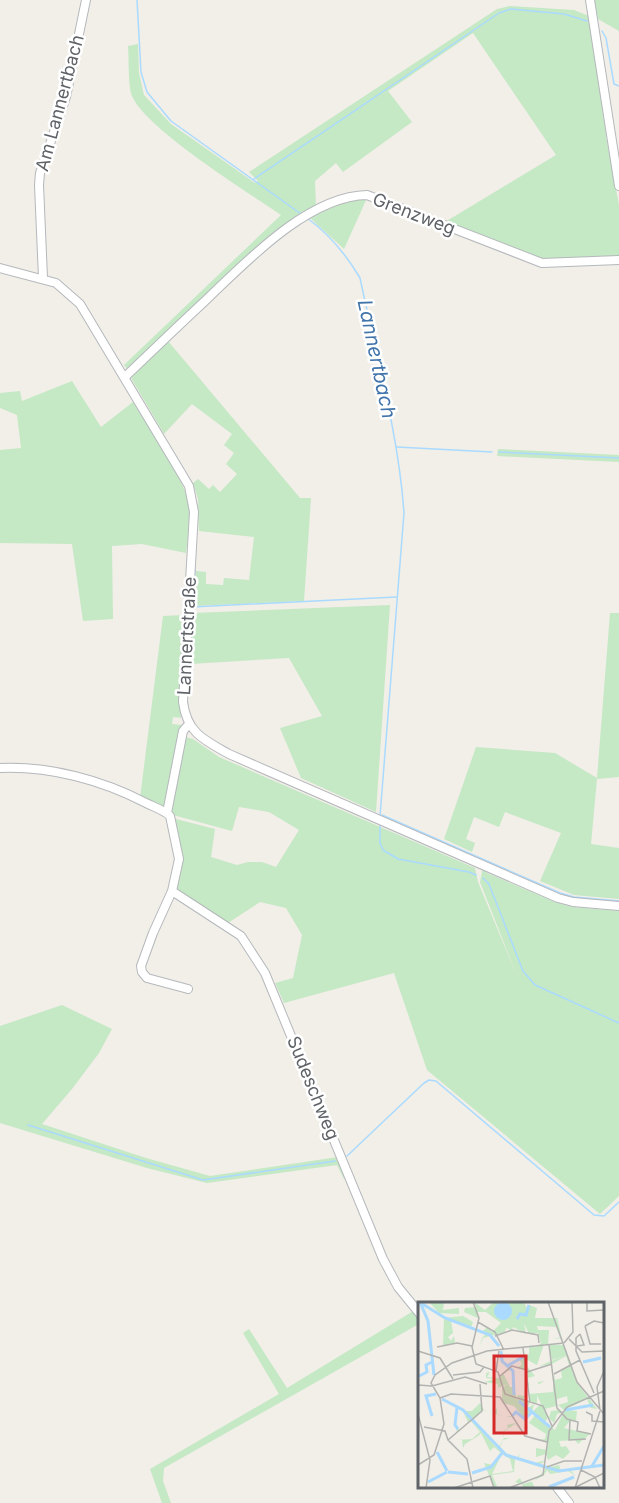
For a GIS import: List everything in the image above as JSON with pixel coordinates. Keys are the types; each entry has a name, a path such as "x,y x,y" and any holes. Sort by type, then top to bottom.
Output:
{"street":[{"name":"Am Lannertbach","path":"43,278 40,173 66,97 86,0"},
{"path":"590,0 619,186"},
{"name":"Grenzweg","path":"125,377 272,238 301,219 335,201 352,195 367,195 542,263 619,260"},
{"name":"Lannertstraße","path":"0,268 56,283 66,289 80,304 189,486 194,512 183,691 184,711 189,724"},
{"path":"167,813 183,731 189,724 205,740 229,754 558,898 573,902 619,906"},
{"path":"0,768 30,767 104,784 123,790 170,816 179,859 172,891 141,966 147,978 188,989"},
{"name":"Sudeschweg","path":"172,891 241,936 256,956 270,984 383,1259 398,1287 418,1312"},
{"path":"558,1488 569,1503"}],"green space":[{"path":"594,0 619,0 619,31 598,19"},
{"path":"510,6 574,10 589,16 607,142 619,205 619,257 542,259 445,222 556,155 473,33 388,91 412,122 343,172 336,163 315,181 316,209 289,222 225,276 128,370 124,365 281,215 200,160 141,110 131,92 128,46 138,44 139,73 144,95 171,124 255,183 258,181 249,172 497,9"},
{"path":"352,198 367,198 344,249 310,218"},
{"path":"168,341 300,498 311,498 304,601 194,606 196,571 206,572 206,584 223,585 224,578 249,580 254,537 199,531 198,499 193,483 198,479 209,489 213,485 220,492 237,474 226,464 234,453 224,445 232,434 192,404 164,434 131,378"},
{"path":"72,381 101,427 133,402 172,464 188,501 186,553 142,544 112,546 113,619 83,621 72,544 0,543 0,450 21,448 17,415 0,408 0,393 20,391 22,401"},
{"path":"498,449 619,455 619,462 497,456"},
{"path":"390,605 376,812 301,778 280,728 322,716 289,658 190,664 193,613"},
{"path":"610,613 619,613 619,777 597,779 591,844 619,848 619,899 574,895 540,881 561,833 505,812 499,827 474,817 466,839 475,843 472,852 444,839 476,747 555,753 597,778"},
{"path":"183,615 179,702 181,718 173,717 172,724 182,725 166,806 161,809 140,798 163,616"},
{"path":"185,737 193,739 219,757 475,868 478,882 518,979 480,882 483,867 487,873 555,902 572,907 619,911 619,1196 600,1214 427,1070 394,973 284,1003 275,983 293,978 302,935 286,908 260,902 228,923 176,891 178,873 172,818 215,829 211,857 237,865 262,862 276,867 299,830 269,812 239,807 232,831 173,815 171,803"},
{"path":"62,1005 112,1029 99,1053 42,1124 210,1176 338,1157 348,1178 344,1179 337,1165 207,1183 147,1168 0,1123 0,1026"},
{"path":"415,1310 418,1314 418,1326 164,1468 163,1481 171,1503 162,1503 150,1469 279,1394 243,1333 249,1329 287,1388"}],"waterway":[{"name":"Lannertbach","path":"137,0 141,72 147,92 171,121 301,214"},
{"path":"254,179 499,13 511,9 564,14 587,21"},
{"path":"602,31 606,38 614,84 619,86"},
{"name":"Lannertbach","path":"307,218 336,245 360,278 392,425 401,484 404,513 380,816"},
{"path":"397,447 492,452"},
{"path":"499,452 619,458"},
{"path":"195,570 192,607 396,597"},
{"path":"382,815 560,893 574,897 619,901"},
{"name":"Lannertbach","path":"380,826 380,843 383,850 398,859 476,875"},
{"name":"Lannertbach","path":"483,878 489,884 523,971 535,985 619,1023"},
{"path":"347,1156 424,1083 429,1080 436,1081 594,1215 604,1216 619,1202"},
{"path":"28,1125 203,1180 335,1161"}]}
